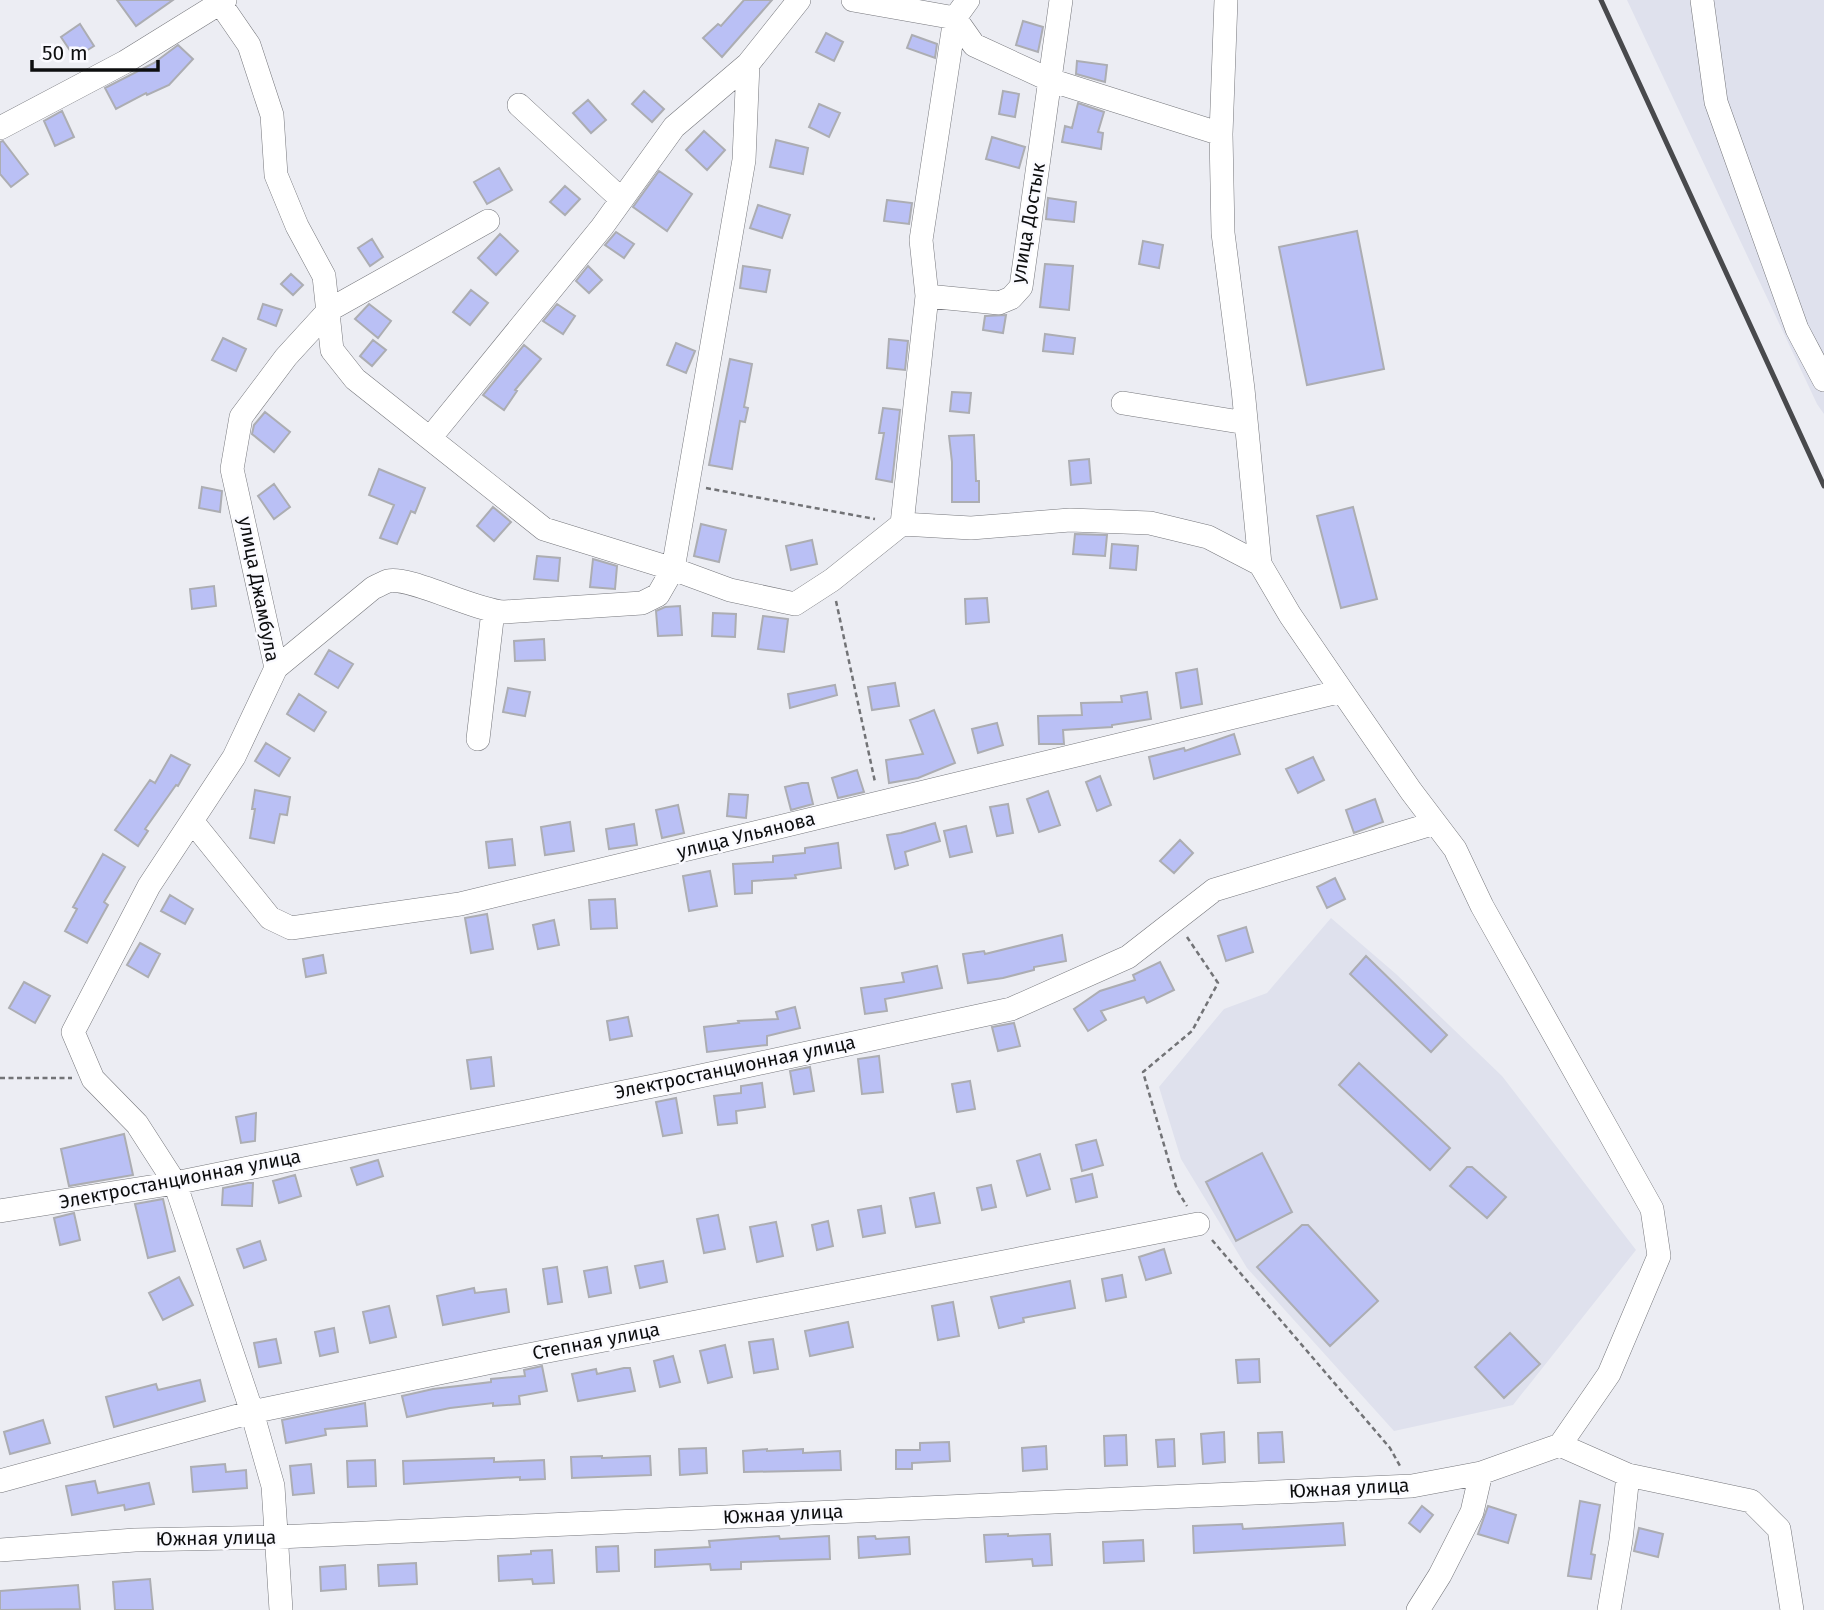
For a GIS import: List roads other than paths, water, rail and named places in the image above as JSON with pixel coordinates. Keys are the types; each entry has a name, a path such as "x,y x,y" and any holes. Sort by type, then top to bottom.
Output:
{"street":[{"path":"430,438 602,227 674,127 748,64 799,0"},
{"path":"853,0 962,9"},
{"name":"улица Достык","path":"927,296 999,303 1011,298 1021,287 1061,0"},
{"path":"1226,0 1221,134 1223,233 1260,564 1290,615 1455,849 1482,906 1652,1209 1659,1256 1609,1374 1560,1445 1628,1475 1751,1501 1779,1529 1792,1610"},
{"path":"1702,0 1716,102 1797,330 1824,380"},
{"path":"0,128 125,62 221,1 249,45 272,115 276,175 297,226 324,276 332,350 355,379 544,529 673,569 730,590 794,604 832,580 902,524 971,528 1070,520 1150,523 1208,537 1260,564"},
{"path":"962,9 974,45 1051,80 1221,134"},
{"path":"902,524 927,296 921,240 962,9"},
{"path":"276,668 373,588 388,581 404,582 493,611 642,603 658,595 673,569 744,160 748,64"},
{"path":"519,106 621,200"},
{"name":"улица Джамбула","path":"175,1183 137,1124 93,1079 73,1032 149,886 234,757 276,668 232,469 241,417 286,357 329,310 488,221"},
{"path":"1123,403 1246,423"},
{"path":"478,739 493,611"},
{"name":"улица Ульянова","path":"192,821 270,918 291,928 460,904 1342,691"},
{"name":"Электростанционная улица","path":"0,1212 175,1183 663,1084 1011,1009 1128,957 1214,890 1435,823"},
{"path":"175,1183 252,1412 273,1486 281,1610"},
{"name":"Степная улица","path":"0,1481 252,1412 505,1359 1198,1224"},
{"name":"Южная улица","path":"0,1550 135,1539 278,1537 1412,1486 1481,1473 1560,1445"},
{"path":"1418,1610 1440,1575 1472,1511 1481,1473"},
{"path":"1609,1610 1621,1541 1628,1475"}],"railway":[{"path":"1601,0 1824,486"}]}
